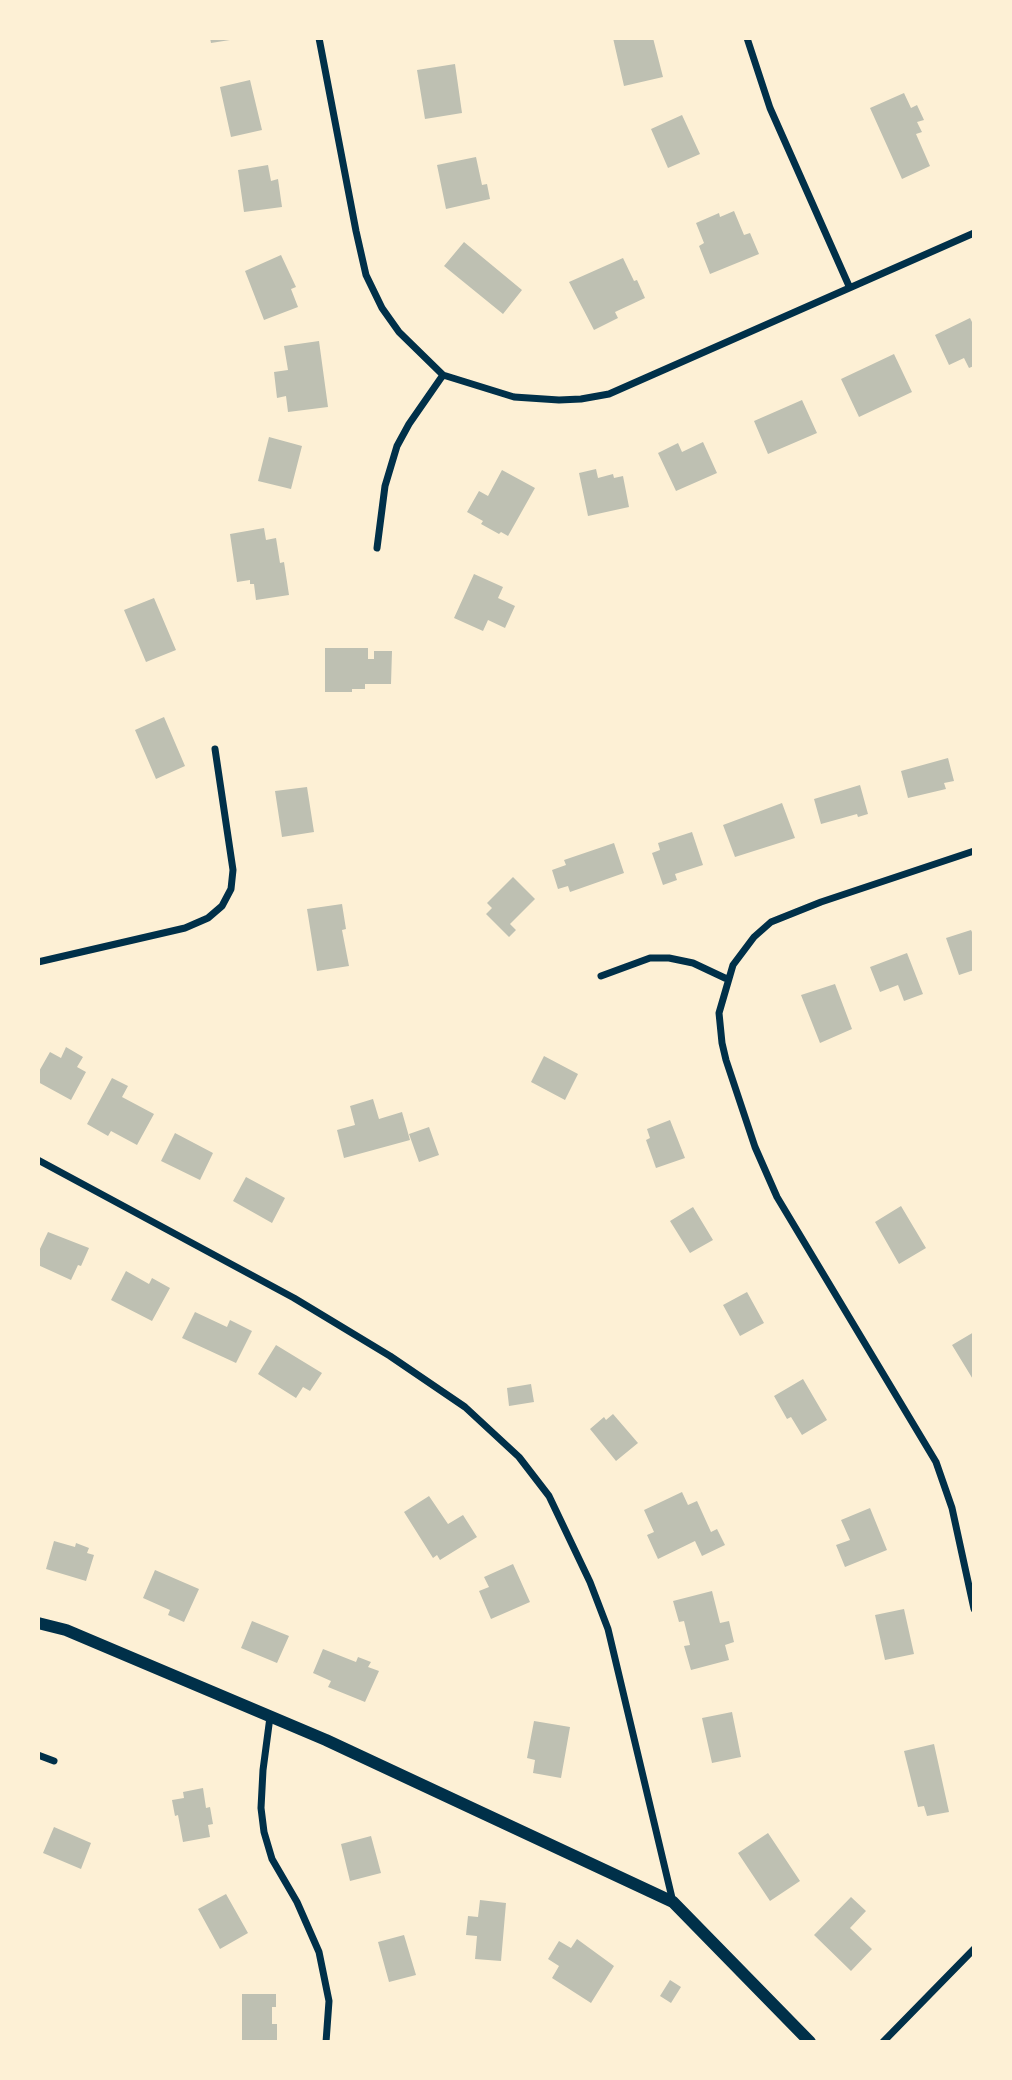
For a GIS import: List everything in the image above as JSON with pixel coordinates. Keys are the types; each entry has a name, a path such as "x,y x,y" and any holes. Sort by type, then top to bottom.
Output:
{"street":[{"path":"319,38 366,275 382,308 399,332 443,375 514,397 559,400 608,394 974,233"},
{"path":"747,38 770,108 849,286"},
{"path":"377,548 381,503 397,446 443,375"},
{"path":"38,961 185,929 208,918 222,906 231,889 233,870 215,749"},
{"path":"974,851 821,902 771,922 741,953 727,979 719,1013 722,1043 755,1147 777,1198 936,1462 952,1508 974,1609"},
{"path":"601,976 650,958 669,958 693,963 727,979"},
{"path":"38,1160 294,1298 390,1356 465,1407 519,1457 549,1496 590,1582 608,1629 673,1902"},
{"path":"38,1623 66,1630 326,1740 673,1902 810,2042"},
{"path":"270,1717 262,1770 261,1808 264,1832 272,1858 297,1902 319,1952 329,2001 326,2042"},
{"path":"38,1755 54,1760"},
{"path":"883,2042 974,1949"}],"building":[{"path":"210,38 230,38 230,40 211,43"},
{"path":"613,38 653,38 663,77 624,86"},
{"path":"455,64 462,113 425,119 417,70"},
{"path":"250,80 262,130 231,137 220,87"},
{"path":"904,93 911,108 917,105 924,120 917,122 922,132 916,134 930,166 902,179 870,108"},
{"path":"682,115 700,154 668,168 651,129"},
{"path":"476,157 482,185 487,184 490,199 446,209 437,165"},
{"path":"268,165 271,181 278,179 282,207 244,212 238,170"},
{"path":"734,211 744,235 750,233 759,254 710,274 699,246 704,243 696,223 719,213 720,217"},
{"path":"464,242 522,290 503,314 444,266"},
{"path":"281,255 296,287 291,289 298,307 264,320 245,271"},
{"path":"623,258 645,298 615,312 618,318 594,330 569,282"},
{"path":"970,318 974,326 974,366 969,368 964,358 949,365 935,335"},
{"path":"319,341 328,407 288,412 286,396 277,398 274,372 288,370 284,346"},
{"path":"894,354 912,392 859,417 841,379"},
{"path":"802,400 817,433 768,454 754,421"},
{"path":"269,437 302,446 291,489 258,481"},
{"path":"703,442 717,473 676,491 658,453 678,443 682,452"},
{"path":"596,469 598,478 613,474 614,478 623,476 629,507 588,516 579,473"},
{"path":"502,470 535,488 508,536 481,524 483,521 467,512 479,491 488,496"},
{"path":"264,528 266,540 276,538 280,563 284,562 289,595 256,600 254,584 250,584 250,580 237,582 230,534"},
{"path":"474,574 503,587 498,598 515,606 505,628 488,620 483,631 454,618"},
{"path":"154,598 176,650 146,662 124,610"},
{"path":"325,648 368,648 368,659 374,659 374,651 392,651 391,684 365,684 365,689 352,689 352,692 325,692"},
{"path":"164,717 185,766 156,779 135,730"},
{"path":"948,758 954,781 944,783 946,789 908,798 901,771"},
{"path":"860,785 868,814 858,817 857,814 821,824 814,799"},
{"path":"307,787 314,832 282,837 275,791"},
{"path":"782,803 795,838 735,857 723,825"},
{"path":"692,832 703,865 675,874 677,880 663,885 652,853 660,850 658,843"},
{"path":"614,843 624,873 570,892 568,886 558,889 552,870 566,865 564,860"},
{"path":"513,877 535,899 510,924 516,930 509,937 486,914 492,908 487,903"},
{"path":"342,904 346,929 342,930 349,966 317,971 307,909"},
{"path":"971,930 974,936 974,970 959,975 946,938"},
{"path":"907,953 923,994 904,1001 898,985 880,992 870,967"},
{"path":"835,984 852,1029 820,1043 801,995"},
{"path":"66,1047 83,1057 77,1067 86,1072 71,1100 38,1082 38,1073 50,1052 61,1058"},
{"path":"544,1056 578,1074 565,1100 531,1082"},
{"path":"112,1078 128,1086 122,1097 154,1114 137,1145 111,1131 108,1136 87,1124"},
{"path":"373,1099 379,1119 402,1112 410,1140 344,1158 337,1130 355,1125 350,1106"},
{"path":"670,1120 685,1158 656,1168 646,1140 650,1138 647,1129"},
{"path":"429,1127 439,1155 419,1162 409,1134"},
{"path":"175,1133 213,1153 200,1180 161,1161"},
{"path":"246,1177 285,1198 272,1223 233,1201"},
{"path":"901,1206 926,1248 899,1264 875,1222"},
{"path":"693,1207 713,1240 690,1253 670,1221"},
{"path":"48,1232 89,1248 71,1280 38,1265 38,1253"},
{"path":"126,1271 149,1284 152,1278 170,1288 152,1321 111,1300"},
{"path":"747,1292 764,1323 740,1336 723,1305"},
{"path":"195,1312 227,1327 230,1320 252,1331 236,1363 182,1338"},
{"path":"974,1332 974,1381 952,1345"},
{"path":"276,1345 322,1373 310,1391 303,1387 296,1398 258,1374"},
{"path":"803,1379 827,1420 802,1435 791,1417 787,1419 774,1396"},
{"path":"531,1384 534,1402 509,1406 507,1388"},
{"path":"613,1414 638,1443 616,1461 590,1429 604,1417 606,1420"},
{"path":"682,1492 688,1505 697,1501 711,1532 717,1529 725,1545 702,1556 695,1541 658,1559 647,1535 654,1532 644,1510"},
{"path":"429,1496 448,1524 463,1515 477,1537 440,1560 437,1555 433,1558 404,1512"},
{"path":"870,1508 887,1550 845,1567 836,1545 850,1540 841,1520"},
{"path":"54,1541 75,1547 76,1543 89,1548 87,1553 94,1555 86,1581 46,1569"},
{"path":"513,1564 530,1602 491,1619 479,1591 489,1587 484,1577"},
{"path":"155,1570 199,1589 184,1622 168,1615 170,1610 143,1598"},
{"path":"712,1591 720,1623 729,1621 734,1642 725,1645 729,1660 691,1670 684,1646 690,1645 684,1621 679,1622 673,1601"},
{"path":"904,1609 914,1654 885,1660 875,1615"},
{"path":"252,1621 289,1636 277,1663 241,1648"},
{"path":"323,1649 356,1662 358,1657 371,1662 368,1667 379,1671 365,1702 328,1687 331,1681 313,1673"},
{"path":"732,1712 741,1757 712,1763 702,1718"},
{"path":"534,1721 570,1727 561,1778 533,1773 535,1760 527,1758"},
{"path":"934,1744 949,1812 927,1816 924,1806 918,1807 904,1751"},
{"path":"203,1788 206,1808 210,1807 213,1824 208,1825 210,1837 183,1842 172,1800 184,1798 183,1792"},
{"path":"54,1827 91,1843 81,1869 43,1853"},
{"path":"768,1833 800,1881 770,1901 738,1853"},
{"path":"371,1836 381,1873 350,1881 341,1844"},
{"path":"226,1894 248,1933 220,1949 198,1909"},
{"path":"851,1897 866,1911 850,1928 872,1949 851,1971 814,1935"},
{"path":"480,1900 506,1903 501,1961 475,1959 477,1936 466,1935 468,1916 478,1917"},
{"path":"404,1935 416,1975 389,1982 378,1942"},
{"path":"577,1939 614,1966 591,2003 552,1978 559,1966 548,1959 559,1941 571,1948"},
{"path":"670,1980 681,1987 671,2003 660,1996"},
{"path":"242,1994 276,1994 276,2007 272,2007 272,2024 277,2024 277,2040 242,2040"}]}
